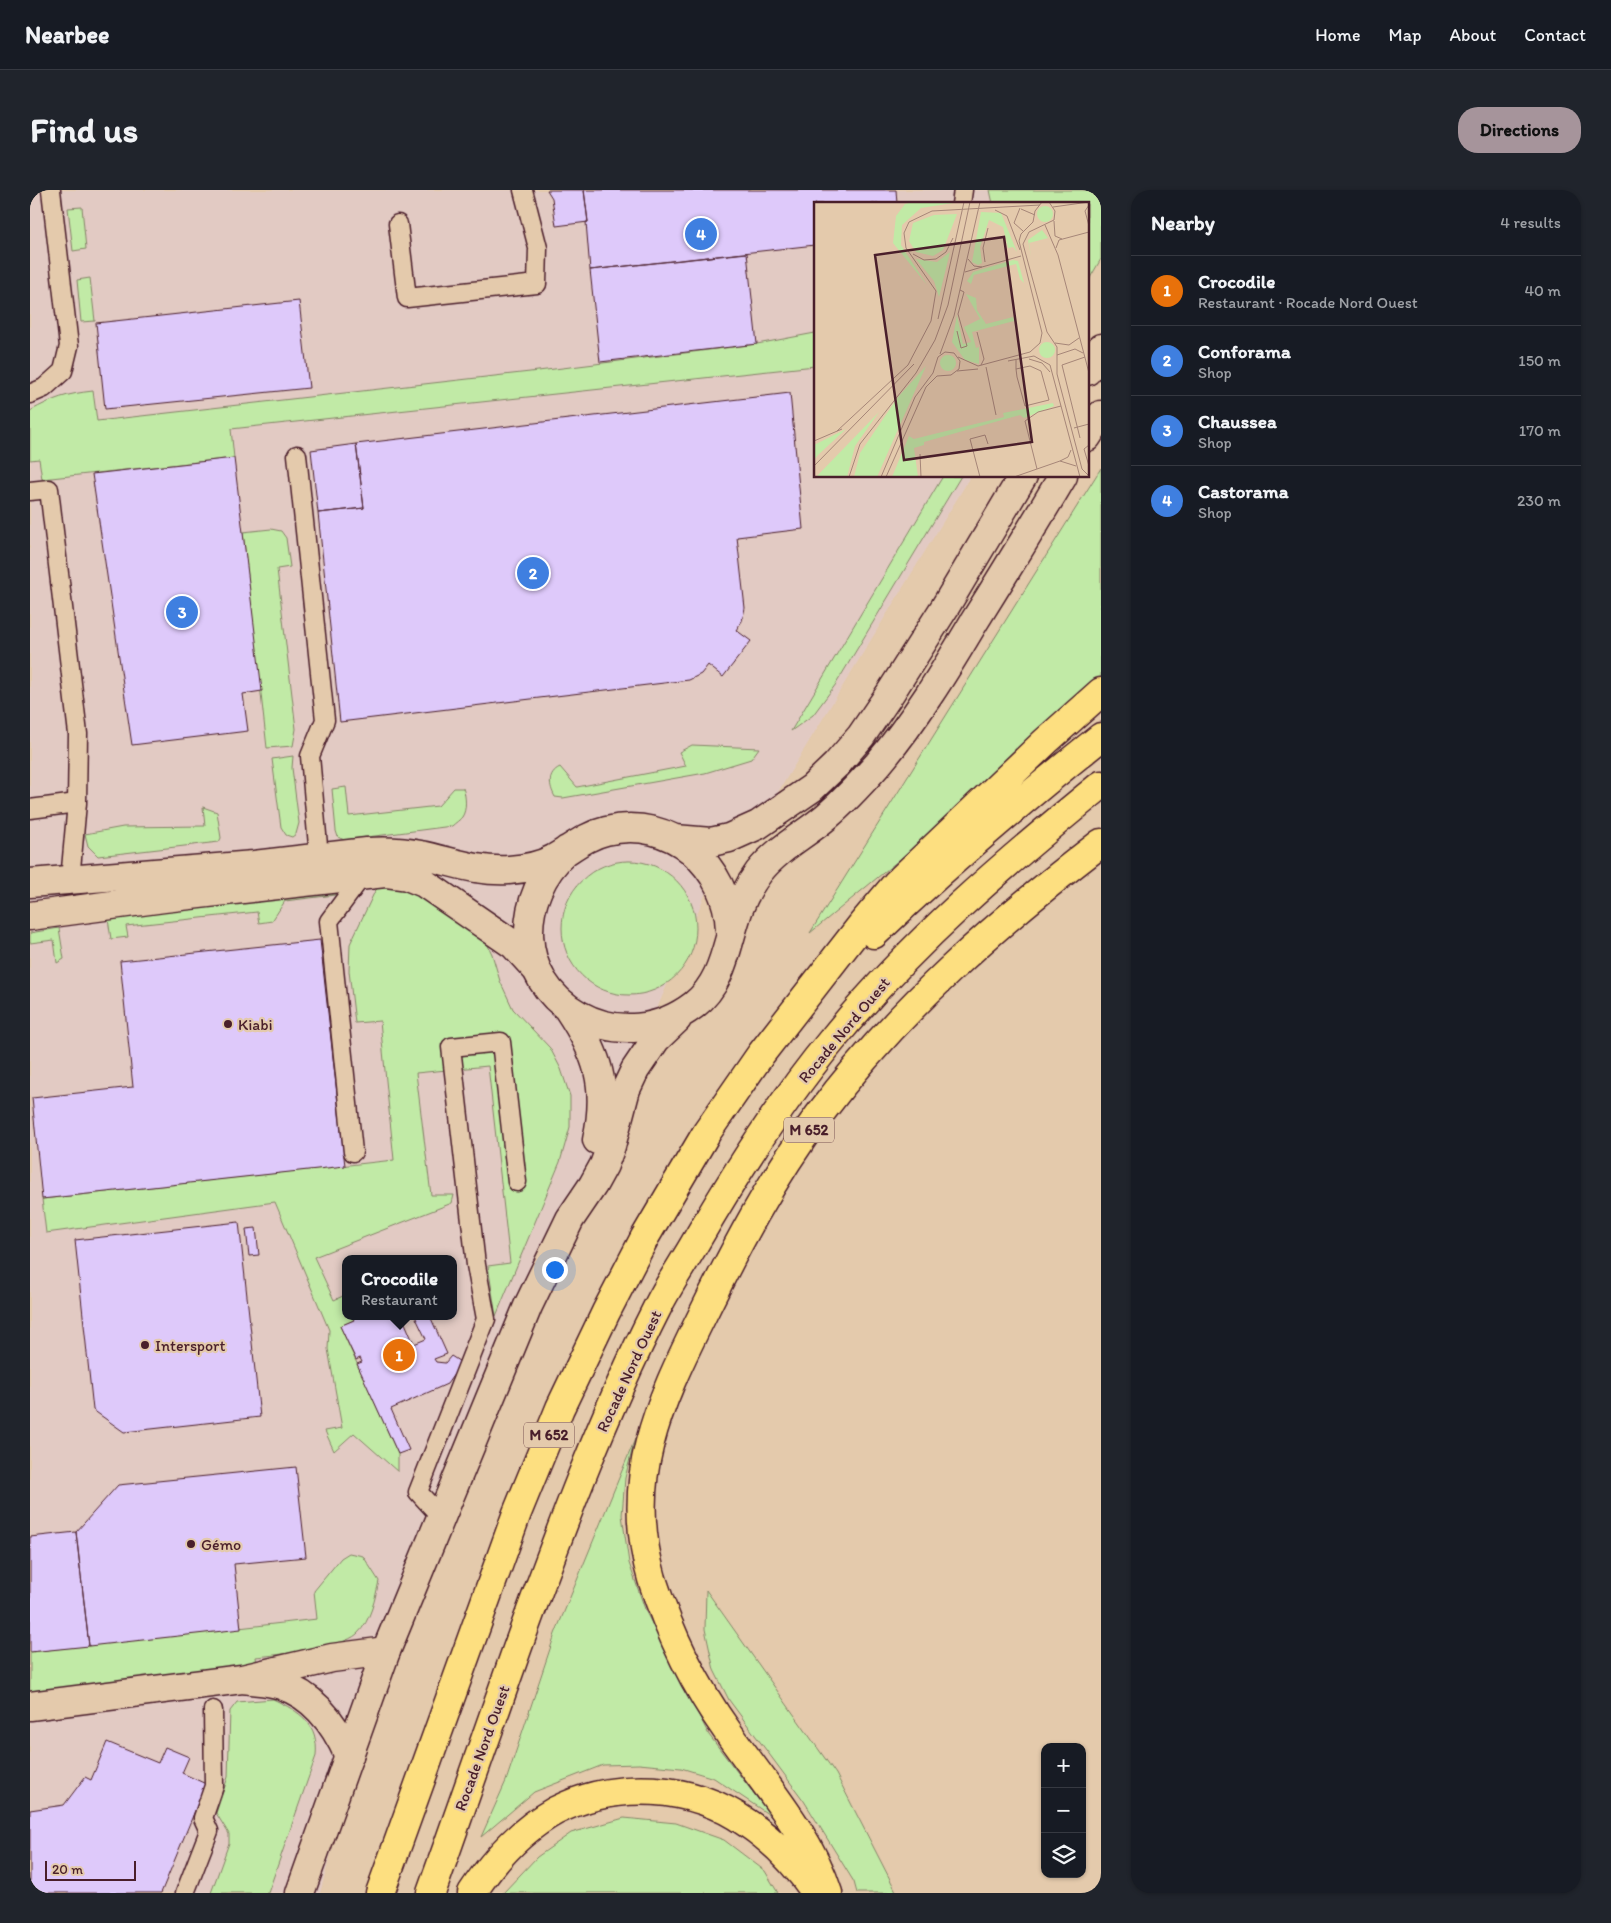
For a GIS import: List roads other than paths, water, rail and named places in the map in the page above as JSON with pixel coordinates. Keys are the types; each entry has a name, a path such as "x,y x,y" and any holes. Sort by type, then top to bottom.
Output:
{"highway":[{"name":"M 652","path":"380,1893 517,1513 560,1408 606,1312 645,1237 682,1172 728,1100 761,1054 863,923 896,884 1046,741 1101,692"},
{"name":"M 652","path":"792,1014 932,878 1101,737"},
{"name":"M 652","path":"947,916 994,873 1101,785"},
{"path":"947,916 1101,808"},
{"name":"M 652","path":"828,1893 808,1847 703,1693 682,1653 666,1615 646,1556 642,1529 641,1501 643,1478 650,1438 663,1400 715,1289 771,1187 817,1117 874,1048 917,1002 995,931 1101,842"},
{"name":"Rocade Nord Ouest","path":"431,1893 556,1540 600,1433 659,1304 724,1192 763,1132 804,1076 862,1004 947,916"},
{"path":"472,1893 495,1862 516,1840 533,1825 556,1811 576,1802 602,1795 625,1791 651,1790 701,1800 747,1822 798,1869 816,1893"}],"main road":[{"path":"1088,369 1101,348"},
{"path":"1088,435 1101,414"},
{"path":"675,840 711,842 729,838 758,825 812,788 836,765 861,736 889,695 945,608 1023,478"},
{"path":"570,1219 604,1165 612,1146 626,1089 635,1070 656,1039 705,995 718,976 740,905 748,888 761,870 776,855 825,817 853,792 895,744 916,715 1062,478"},
{"path":"30,883 254,865 393,851 420,854 477,870 503,870 534,866 552,860 595,834 618,829 647,830 675,840 694,852 716,878 728,910 729,944"},
{"path":"300,1893 386,1651 528,1306 570,1219 595,1148 602,1107 599,1069 590,1045 566,1006 547,986 540,974 530,942 529,921 531,907 541,881 548,870 567,850"},
{"path":"30,916 385,872 406,876 424,883 514,945 540,974"},
{"path":"566,1006 588,1020 626,1029 652,1026 677,1017 688,1010"},
{"path":"30,1706 242,1679 332,1658 386,1651"},
{"path":"242,1679 280,1684 306,1696 328,1719 341,1738 348,1756"}],"lane":[{"path":"30,394 44,388 63,371 70,346 50,190"},
{"path":"398,224 407,298 537,284 538,248 523,190"},
{"path":"297,455 325,720 310,756 319,857"},
{"path":"30,491 49,489 78,734 77,803 70,880"},
{"path":"30,809 77,803"},
{"path":"353,1152 329,921 363,875"},
{"path":"442,1517 418,1492 486,1319 476,1265 451,1047 501,1042 517,1182"},
{"path":"185,1893 209,1831 202,1818 214,1786 213,1710"}],"place":[{"name":"Castorama","path":"701,234"},
{"name":"Conforama","path":"533,573"},
{"name":"Chaussea","path":"182,612"},
{"name":"Kiabi","path":"228,1024"},
{"name":"Intersport","path":"145,1345"},
{"name":"Crocodile","path":"399,1355"},
{"name":"Gémo","path":"191,1544"}]}
